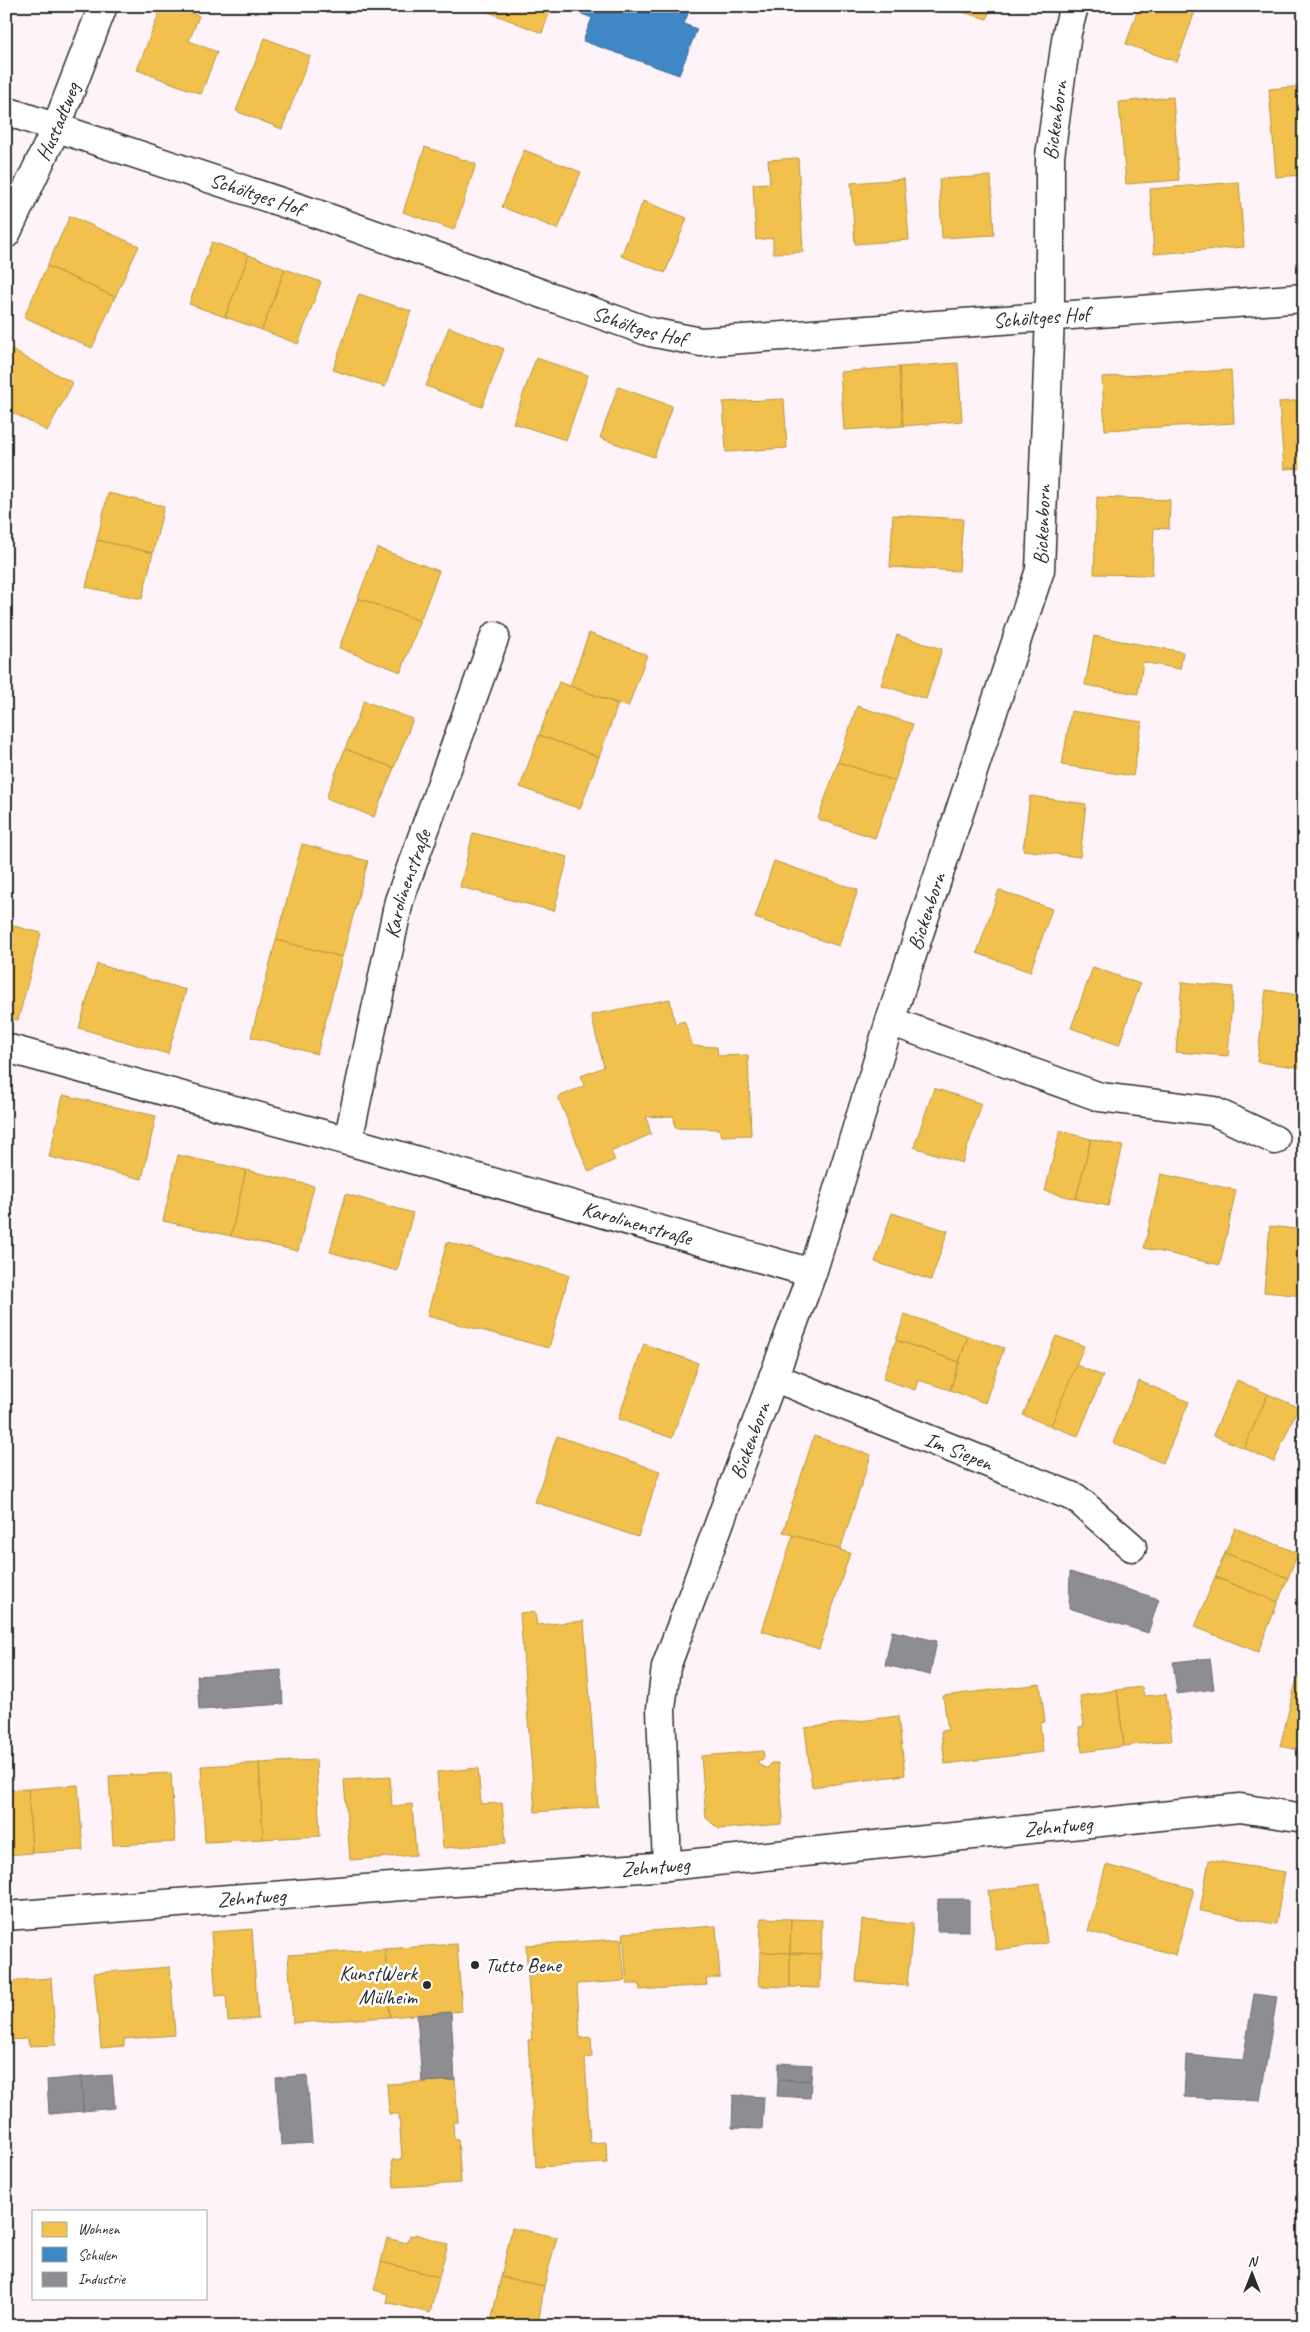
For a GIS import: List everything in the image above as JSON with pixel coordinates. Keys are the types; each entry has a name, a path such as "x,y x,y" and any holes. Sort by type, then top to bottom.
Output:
{"street":[{"name":"Hustadtweg","path":"6,234 56,128 103,6"},
{"name":"Bickenborn","path":"667,1866 661,1709 666,1667 812,1273 890,1021 1040,570 1050,317 1050,156 1067,33 1074,6"},
{"name":"Schöltges Hof","path":"6,111 317,214 650,332 701,342 1304,298"},
{"name":"Karolinenstraße","path":"348,1142 399,901 495,636"},
{"path":"890,1021 1100,1097 1213,1111 1275,1140"},
{"name":"Karolinenstraße","path":"6,1048 812,1273"},
{"name":"Im Siepen","path":"773,1377 1076,1498 1132,1547"},
{"name":"Zehntweg","path":"6,1916 667,1866 1240,1808 1304,1818"}],"building: Wohnen":[{"path":"162,6 175,6 199,16 189,41 217,52 201,94 137,70"},
{"path":"473,6 552,6 542,33"},
{"path":"941,6 991,6 987,19"},
{"path":"1139,6 1197,6 1177,62 1126,44"},
{"path":"265,38 310,56 282,129 236,111"},
{"path":"1304,86 1304,175 1276,177 1269,89"},
{"path":"1173,97 1179,180 1126,184 1119,102"},
{"path":"425,147 476,164 454,230 403,212"},
{"path":"524,150 581,172 558,229 502,207"},
{"path":"798,158 803,252 773,253 773,238 756,240 753,184 770,183 768,160"},
{"path":"991,176 994,235 942,238 939,179"},
{"path":"904,179 909,240 855,244 851,183"},
{"path":"1239,182 1244,247 1154,254 1150,189"},
{"path":"643,201 687,218 665,273 621,256"},
{"path":"70,216 139,246 115,297 47,266"},
{"path":"212,242 249,255 225,317 189,304"},
{"path":"249,255 285,269 262,330 225,317"},
{"path":"47,266 115,297 92,348 24,317"},
{"path":"285,269 321,282 298,344 262,330"},
{"path":"359,294 411,311 385,387 333,370"},
{"path":"449,327 504,349 482,407 426,386"},
{"path":"8,348 73,383 47,431 6,409 6,352"},
{"path":"536,358 588,375 566,440 513,423"},
{"path":"958,363 962,421 903,426 899,367"},
{"path":"899,367 903,426 844,430 840,372"},
{"path":"1231,370 1234,423 1105,430 1102,377"},
{"path":"618,387 672,406 654,457 600,438"},
{"path":"784,399 787,448 726,452 723,402"},
{"path":"1304,400 1304,468 1284,469 1279,402"},
{"path":"108,493 164,506 153,553 97,540"},
{"path":"1097,497 1170,500 1169,529 1154,528 1152,575 1094,574"},
{"path":"893,515 963,519 959,571 890,567"},
{"path":"97,540 153,553 142,599 86,587"},
{"path":"377,548 439,571 420,621 358,598"},
{"path":"358,598 420,621 401,672 339,648"},
{"path":"589,633 647,655 628,707 570,686"},
{"path":"897,635 942,649 926,699 881,685"},
{"path":"1094,636 1183,652 1180,669 1143,662 1138,694 1085,685"},
{"path":"559,682 618,704 599,757 539,735"},
{"path":"364,701 413,719 394,768 345,749"},
{"path":"857,706 913,724 895,781 838,762"},
{"path":"1071,711 1142,722 1133,776 1062,765"},
{"path":"539,735 599,757 580,809 520,787"},
{"path":"345,749 394,768 374,817 326,798"},
{"path":"838,762 895,781 875,838 818,819"},
{"path":"1030,796 1086,804 1080,857 1023,850"},
{"path":"473,833 568,857 554,911 460,887"},
{"path":"302,844 368,861 342,957 276,940"},
{"path":"774,861 858,890 839,946 755,918"},
{"path":"999,890 1052,909 1030,972 977,953"},
{"path":"6,924 41,933 18,1020 6,1017"},
{"path":"276,940 342,957 317,1054 251,1037"},
{"path":"97,964 186,990 168,1054 79,1028"},
{"path":"1093,967 1140,984 1119,1045 1071,1028"},
{"path":"1182,982 1233,987 1228,1056 1176,1052"},
{"path":"1266,990 1304,996 1304,1068 1257,1062"},
{"path":"670,999 675,1024 684,1021 693,1046 717,1047 718,1056 748,1055 751,1135 722,1136 720,1129 675,1128 674,1116 646,1117 651,1134 611,1152 615,1160 589,1172 558,1097 584,1086 581,1076 604,1067 591,1015"},
{"path":"934,1088 982,1104 962,1163 914,1147"},
{"path":"63,1095 156,1116 142,1179 49,1157"},
{"path":"1060,1131 1091,1139 1076,1199 1045,1191"},
{"path":"1091,1139 1123,1146 1108,1206 1076,1199"},
{"path":"178,1155 246,1170 231,1236 163,1221"},
{"path":"246,1170 314,1186 298,1251 231,1236"},
{"path":"1161,1174 1236,1190 1220,1265 1144,1248"},
{"path":"346,1194 413,1213 397,1271 330,1252"},
{"path":"892,1213 948,1231 931,1280 875,1262"},
{"path":"1270,1226 1304,1230 1304,1296 1264,1292"},
{"path":"447,1242 569,1275 549,1348 427,1316"},
{"path":"905,1314 968,1336 959,1362 896,1340"},
{"path":"968,1336 1004,1348 985,1403 950,1390"},
{"path":"1056,1336 1084,1346 1051,1426 1023,1415"},
{"path":"896,1340 959,1362 950,1390 918,1380 915,1390 883,1379"},
{"path":"644,1344 698,1363 672,1438 618,1419"},
{"path":"1076,1365 1103,1376 1078,1436 1051,1426"},
{"path":"1237,1380 1268,1394 1244,1448 1213,1435"},
{"path":"1139,1381 1189,1402 1163,1463 1113,1443"},
{"path":"1268,1394 1298,1407 1274,1462 1244,1448"},
{"path":"557,1436 660,1471 638,1537 535,1502"},
{"path":"814,1436 871,1455 840,1550 783,1532"},
{"path":"1235,1528 1298,1553 1288,1578 1225,1553"},
{"path":"793,1535 850,1553 819,1649 762,1631"},
{"path":"1225,1553 1288,1578 1278,1602 1215,1577"},
{"path":"1215,1577 1278,1602 1258,1652 1195,1627"},
{"path":"535,1612 537,1625 584,1621 598,1807 535,1812 520,1613"},
{"path":"1297,1678 1304,1680 1304,1751 1280,1746"},
{"path":"1040,1684 1045,1722 1040,1723 1043,1752 945,1764 941,1731 948,1730 943,1696"},
{"path":"1142,1687 1144,1696 1166,1694 1172,1740 1124,1746 1117,1690"},
{"path":"1117,1690 1124,1746 1082,1752 1079,1727 1084,1726 1080,1696"},
{"path":"898,1716 905,1775 812,1787 805,1728"},
{"path":"763,1751 764,1757 762,1760 758,1760 758,1764 765,1768 769,1767 771,1763 778,1763 783,1818 781,1824 719,1829 706,1818 701,1756"},
{"path":"316,1760 320,1836 263,1839 259,1763"},
{"path":"259,1763 263,1839 205,1842 201,1766"},
{"path":"478,1768 481,1804 502,1803 506,1843 443,1848 437,1772"},
{"path":"171,1773 175,1842 113,1845 109,1776"},
{"path":"390,1777 392,1806 412,1804 416,1855 350,1860 344,1780"},
{"path":"78,1785 83,1850 32,1853 28,1789"},
{"path":"28,1789 32,1853 6,1855 6,1790"},
{"path":"1209,1860 1285,1872 1276,1924 1200,1911"},
{"path":"1106,1865 1194,1889 1176,1955 1088,1931"},
{"path":"1040,1884 1047,1943 996,1950 988,1891"},
{"path":"761,1918 791,1919 790,1953 760,1952"},
{"path":"791,1919 822,1920 821,1954 790,1953"},
{"path":"862,1920 913,1924 907,1986 856,1981"},
{"path":"716,1926 720,1977 706,1979 707,1985 640,1990 639,1984 627,1984 623,1933"},
{"path":"252,1929 258,2019 228,2021 226,1995 216,1996 211,1932"},
{"path":"621,1939 625,1981 577,1984 580,2038 591,2037 592,2057 585,2058 590,2143 606,2142 607,2163 536,2167 528,2040 532,2040 526,1945"},
{"path":"457,1944 462,2011 390,2017 385,1949"},
{"path":"385,1949 390,2017 293,2023 288,1955"},
{"path":"760,1952 790,1953 790,1987 759,1986"},
{"path":"790,1953 821,1954 820,1988 790,1987"},
{"path":"170,1967 175,2035 124,2039 124,2046 101,2048 94,1973"},
{"path":"51,1978 56,2045 29,2046 28,2039 6,2040 6,1981"},
{"path":"455,2080 458,2122 453,2122 454,2139 458,2139 461,2183 394,2187 392,2160 402,2159 399,2114 389,2114 387,2084"},
{"path":"512,2228 557,2237 544,2286 501,2277"},
{"path":"415,2234 448,2244 439,2277 381,2262 387,2238 407,2243 410,2235 414,2236"},
{"path":"381,2262 439,2277 430,2313 386,2302 388,2294 374,2290"},
{"path":"501,2277 544,2286 538,2326 490,2326"}],"building: Schulen":[{"path":"561,6 691,6 684,24 697,29 679,75 583,41 592,18"}],"building: Industrie":[{"path":"1070,1572 1159,1599 1148,1633 1069,1608"},
{"path":"892,1631 937,1641 930,1675 885,1665"},
{"path":"1210,1658 1214,1689 1177,1694 1173,1662"},
{"path":"281,1670 283,1704 199,1710 197,1676"},
{"path":"938,1899 969,1899 969,1931 937,1931"},
{"path":"1254,1994 1277,1997 1260,2101 1184,2097 1186,2055 1243,2060"},
{"path":"451,2012 455,2080 422,2082 417,2015"},
{"path":"779,2063 812,2065 811,2081 778,2080"},
{"path":"112,2075 115,2108 83,2111 81,2077"},
{"path":"307,2075 312,2143 281,2145 276,2078"},
{"path":"81,2077 83,2111 49,2114 47,2080"},
{"path":"778,2080 811,2081 810,2098 777,2096"},
{"path":"733,2095 764,2097 762,2129 732,2128"}],"place":[{"name":"Tutto Bene","path":"475,1965"},
{"name":"KunstWerk Mülheim","path":"427,1985"}]}
